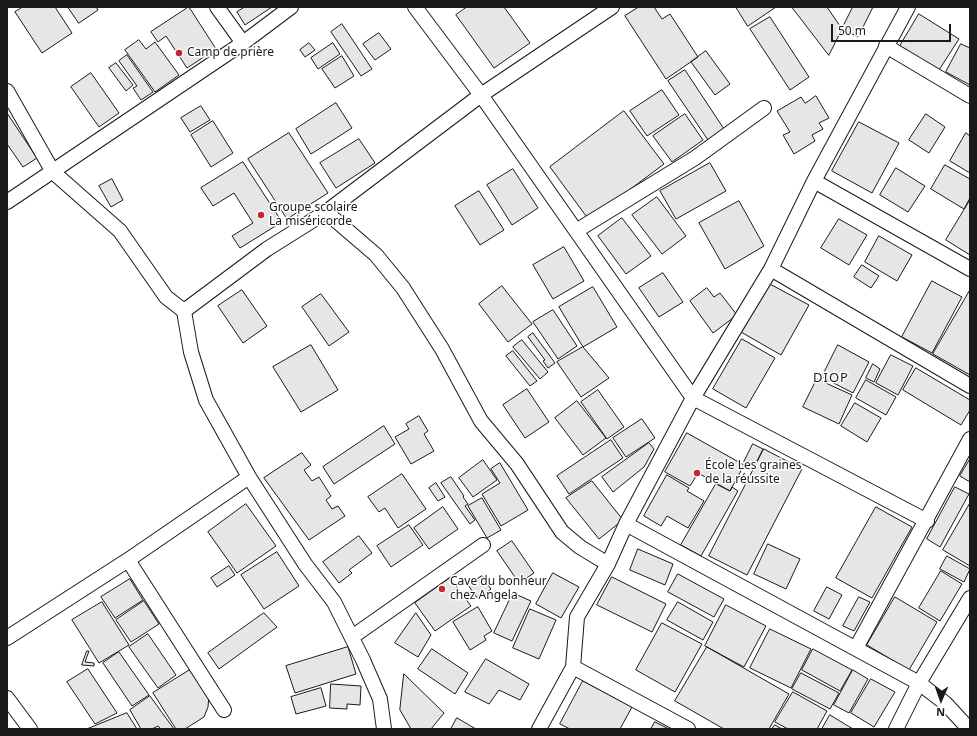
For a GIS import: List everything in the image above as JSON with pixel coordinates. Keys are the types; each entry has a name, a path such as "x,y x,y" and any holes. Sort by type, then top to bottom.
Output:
{"street":[{"path":"217,7 244,43"},
{"path":"7,202 244,43 291,7"},
{"path":"415,7 480,95 693,398 927,521"},
{"path":"184,311 267,249 326,212 480,95 612,7"},
{"path":"538,729 573,667 577,617 608,564 626,524 693,398 770,269 814,181 908,7"},
{"path":"886,46 970,96"},
{"path":"7,92 52,172 120,231 166,297 184,311 192,352 206,400 249,477 305,564 334,602 352,637 380,699 384,729"},
{"path":"576,231 695,158 764,108"},
{"path":"814,181 970,269"},
{"path":"326,212 376,254 403,288 442,349 481,421 517,464 562,532 580,548 608,564"},
{"path":"770,269 970,386"},
{"path":"856,648 927,521 970,439"},
{"path":"7,638 128,560 249,477"},
{"path":"626,524 919,683 945,703 969,729"},
{"path":"352,637 483,545"},
{"path":"128,560 224,710"},
{"path":"896,729 919,683 970,598"},
{"path":"573,667 688,729"},
{"path":"7,698 30,729"}],"building":[{"path":"23,7 55,7 72,33 42,53 15,12"},
{"path":"68,7 96,7 98,10 79,23"},
{"path":"189,7 216,49 187,68 166,36 158,42 151,32"},
{"path":"245,7 272,7 245,25 237,12"},
{"path":"467,7 504,7 530,43 494,68 456,15"},
{"path":"639,7 654,7 662,19 670,14 698,57 666,79 625,16"},
{"path":"736,7 776,7 748,26"},
{"path":"792,7 827,7 842,29 829,55"},
{"path":"853,7 873,7 858,37 842,29"},
{"path":"919,14 959,39 939,70 900,46"},
{"path":"770,17 809,77 790,90 750,29"},
{"path":"342,24 372,69 361,76 331,32"},
{"path":"379,33 391,49 375,60 363,44"},
{"path":"139,40 146,49 155,42 179,75 155,92 125,50"},
{"path":"309,43 315,50 305,57 300,50"},
{"path":"333,43 340,54 318,69 311,58"},
{"path":"961,44 970,48 970,85 946,72"},
{"path":"706,51 730,84 715,95 691,62"},
{"path":"127,55 153,92 141,100 133,88 137,86 119,61"},
{"path":"342,56 354,76 335,88 322,69"},
{"path":"116,63 133,85 126,91 109,68"},
{"path":"685,70 724,129 708,140 668,81"},
{"path":"91,73 119,113 99,127 71,87"},
{"path":"662,90 679,115 647,136 630,111"},
{"path":"816,96 829,118 819,123 823,129 812,135 815,141 794,154 783,135 790,132 777,111 801,97 805,103"},
{"path":"336,103 352,128 311,154 296,129"},
{"path":"201,106 210,120 190,132 181,118"},
{"path":"624,111 664,164 589,220 550,167"},
{"path":"7,113 37,158 23,167 7,144"},
{"path":"685,114 703,140 672,162 653,136"},
{"path":"926,114 945,127 929,153 909,140"},
{"path":"213,121 233,153 211,167 191,135"},
{"path":"859,122 899,143 872,193 832,171"},
{"path":"289,133 328,193 287,219 248,159"},
{"path":"966,133 970,136 970,173 950,161"},
{"path":"359,139 375,163 336,188 320,163"},
{"path":"243,162 282,222 240,248 232,236 253,223 234,193 213,206 201,188"},
{"path":"710,163 726,191 676,219 660,191"},
{"path":"945,165 970,179 970,198 964,209 931,189"},
{"path":"896,168 925,186 908,212 880,195"},
{"path":"513,169 538,208 512,225 487,185"},
{"path":"112,179 123,200 111,207 99,186"},
{"path":"479,191 504,230 480,245 455,206"},
{"path":"657,197 686,236 662,254 632,215"},
{"path":"970,200 970,255 946,240"},
{"path":"739,201 764,246 725,269 699,223"},
{"path":"622,218 651,256 626,274 598,236"},
{"path":"839,219 867,235 849,265 821,248"},
{"path":"879,236 912,255 897,281 865,262"},
{"path":"564,247 584,281 553,299 533,265"},
{"path":"862,265 879,276 871,288 854,277"},
{"path":"663,273 683,302 659,317 639,288"},
{"path":"932,281 962,297 932,353 902,337"},
{"path":"768,283 809,305 781,355 741,332"},
{"path":"502,286 532,324 508,342 479,304"},
{"path":"593,287 617,327 583,347 559,307"},
{"path":"707,288 714,297 720,293 737,315 713,333 690,301"},
{"path":"242,290 267,326 243,343 218,306"},
{"path":"970,290 970,375 933,354"},
{"path":"321,294 349,332 329,346 302,307"},
{"path":"553,310 577,346 558,359 533,322"},
{"path":"533,333 555,363 548,368 543,361 545,360 528,337"},
{"path":"742,339 775,358 746,408 713,389"},
{"path":"522,340 548,372 540,379 513,347"},
{"path":"311,345 338,390 301,412 273,367"},
{"path":"838,345 869,362 853,393 822,377"},
{"path":"583,347 609,378 581,397 557,362"},
{"path":"513,351 537,381 530,386 506,356"},
{"path":"891,355 913,366 898,395 876,383"},
{"path":"873,364 880,369 874,382 866,378"},
{"path":"916,368 970,400 970,410 961,425 903,390"},
{"path":"817,379 852,395 839,424 803,407"},
{"path":"866,380 896,397 886,415 856,398"},
{"path":"527,389 549,422 525,438 503,405"},
{"path":"598,390 624,427 607,439 581,402"},
{"path":"577,401 606,438 583,455 555,418"},
{"path":"855,403 881,418 867,442 841,426"},
{"path":"419,416 428,431 424,434 434,451 411,464 395,437 409,429 406,424"},
{"path":"642,419 655,438 626,457 613,438"},
{"path":"384,426 395,444 334,484 323,467"},
{"path":"687,433 744,465 730,491 698,473 690,486 665,472"},
{"path":"611,440 623,458 569,494 557,476"},
{"path":"649,443 654,449 644,467 613,492 602,477"},
{"path":"753,444 763,449 754,467 744,462"},
{"path":"764,449 802,469 747,575 709,556"},
{"path":"302,453 311,465 304,470 312,481 319,477 331,496 326,500 332,509 338,506 345,516 309,540 264,478"},
{"path":"970,459 970,482 960,476"},
{"path":"483,460 497,480 473,497 459,478"},
{"path":"500,463 528,510 501,526 482,494 500,483 491,469"},
{"path":"402,474 426,509 398,528 385,508 379,512 368,497"},
{"path":"667,475 689,488 687,491 704,501 688,528 667,516 661,526 644,516"},
{"path":"451,477 464,496 463,497 468,504 465,506 475,520 470,524 441,483"},
{"path":"592,481 623,520 599,539 566,498"},
{"path":"436,483 445,497 438,501 429,488"},
{"path":"716,484 730,491 732,487 738,491 701,556 681,545"},
{"path":"955,487 969,494 940,547 927,539"},
{"path":"482,498 501,530 487,538 468,506"},
{"path":"970,503 970,566 943,550"},
{"path":"246,504 276,546 237,573 208,532"},
{"path":"443,507 458,529 429,549 414,528"},
{"path":"876,507 912,527 872,598 836,578"},
{"path":"409,525 423,545 391,567 377,546"},
{"path":"359,536 372,553 349,570 352,573 339,583 323,562"},
{"path":"512,541 534,573 519,583 497,551"},
{"path":"768,544 800,559 786,589 754,574"},
{"path":"638,549 673,564 665,585 630,570"},
{"path":"277,552 299,586 264,609 241,575"},
{"path":"947,556 970,569 964,582 940,569"},
{"path":"229,566 235,575 217,587 211,578"},
{"path":"941,571 962,584 940,621 919,608"},
{"path":"553,573 579,587 561,618 536,604"},
{"path":"678,574 724,599 714,617 668,592"},
{"path":"482,576 491,589 478,599 468,585"},
{"path":"612,577 666,604 652,632 597,605"},
{"path":"450,578 471,606 435,631 415,603"},
{"path":"130,579 143,600 115,618 101,597"},
{"path":"827,587 842,595 829,619 814,611"},
{"path":"513,593 531,601 512,641 494,633"},
{"path":"859,597 870,602 854,631 843,626"},
{"path":"895,597 937,622 909,670 867,645"},
{"path":"144,601 159,624 131,642 116,620"},
{"path":"102,602 129,645 99,663 72,620"},
{"path":"678,602 713,622 703,640 667,620"},
{"path":"726,605 766,626 744,667 705,646"},
{"path":"478,607 492,631 484,636 486,640 470,650 453,622"},
{"path":"530,609 556,620 539,659 513,648"},
{"path":"264,613 277,627 219,669 208,653"},
{"path":"416,613 431,635 418,657 395,643"},
{"path":"662,623 702,644 675,692 636,670"},
{"path":"770,629 811,649 791,688 750,668"},
{"path":"148,634 176,675 158,688 129,647"},
{"path":"348,647 356,674 295,693 286,666"},
{"path":"707,647 789,694 769,729 724,729 675,701"},
{"path":"432,649 468,673 455,694 418,669"},
{"path":"813,649 852,670 840,691 802,670"},
{"path":"87,651 89,651 85,662 94,663 94,666 82,665"},
{"path":"119,652 149,695 132,706 103,663"},
{"path":"486,659 529,684 520,700 499,690 489,704 465,692"},
{"path":"193,668 209,695 208,707 204,717 185,729 176,729 153,693"},
{"path":"88,669 117,713 95,724 67,682"},
{"path":"853,670 868,679 849,713 834,705"},
{"path":"801,673 839,693 830,709 792,689"},
{"path":"404,674 444,713 431,729 411,729 400,710"},
{"path":"871,679 895,692 874,727 851,713"},
{"path":"583,681 632,707 620,729 570,729 560,724"},
{"path":"331,684 361,686 360,705 347,704 347,709 330,708"},
{"path":"321,688 326,706 296,714 291,697"},
{"path":"793,692 827,711 817,729 788,729 775,722"},
{"path":"150,696 174,729 161,729 158,726 152,729 141,729 130,710"},
{"path":"127,713 137,729 87,729"},
{"path":"830,715 853,729 822,729"},
{"path":"457,718 476,729 451,729"},
{"path":"655,722 669,729 651,729"},
{"path":"775,725 782,729 772,729"}],"place":[{"name":"Camp de prière","path":"179,53"},
{"name":"Groupe scolaire La miséricorde","path":"261,215"},
{"name":"École Les graines de la réussite","path":"697,473"},
{"name":"Cave du bonheur chez Angela","path":"442,589"}],"district":[{"name":"DIOP","path":"831,378"}]}
